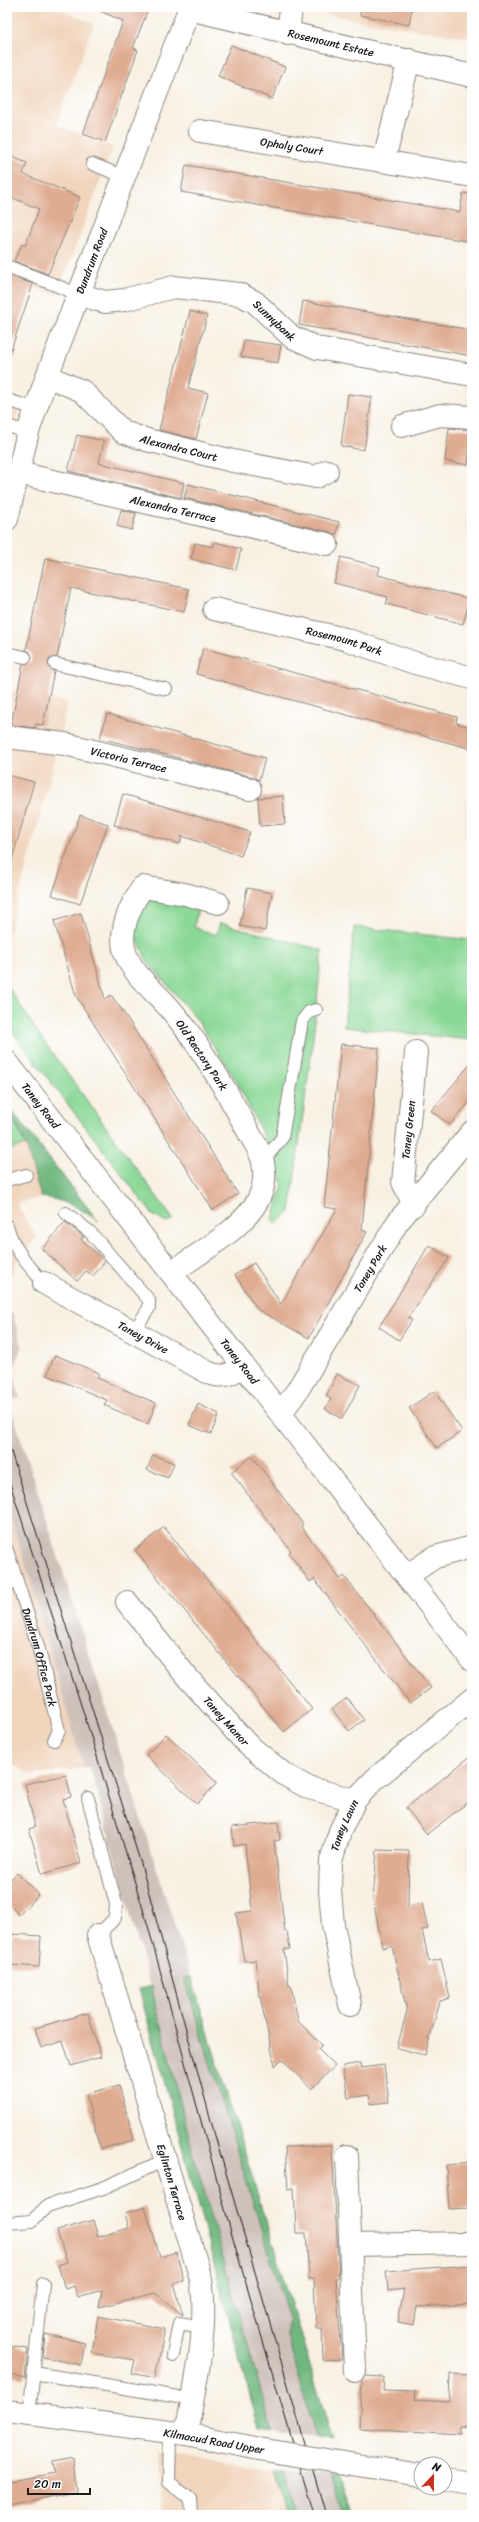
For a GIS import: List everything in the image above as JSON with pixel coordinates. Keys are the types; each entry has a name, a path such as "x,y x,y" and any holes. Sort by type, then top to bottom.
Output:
{"street":[{"path":"288,34 291,7"},
{"name":"Rosemount Estate","path":"190,8 288,34 409,60 472,76"},
{"name":"Dundrum Road","path":"8,510 28,432 47,376 190,8"},
{"path":"384,160 409,60"},
{"name":"Ophaly Court","path":"200,131 384,160 472,176"},
{"name":"Sunnybank","path":"78,294 105,302 124,300 174,287 239,294 255,302 292,337 317,348 472,375"},
{"name":"Alexandra Court","path":"47,376 82,391 123,432 141,438 233,461 316,477 327,471"},
{"path":"402,426 440,415 472,417"},
{"name":"Alexandra Terrace","path":"18,473 327,544"},
{"name":"Rosemount Park","path":"214,609 345,639 415,663 472,678"},
{"name":"Victoria Terrace","path":"7,737 65,744 250,789"},
{"name":"Old Rectory Park","path":"172,1272 219,1239 246,1216 261,1194 265,1178 263,1161 234,1105 204,1056 172,1011 138,973 126,954 123,933 134,900 143,887 179,892 218,903"},
{"name":"Taney Green","path":"414,1205 403,1182 416,1052"},
{"name":"Taney Road","path":"11,1071 172,1272 408,1575 472,1660"},
{"name":"Taney Park","path":"281,1413 297,1391 397,1223 414,1205 472,1132"},
{"name":"Taney Drive","path":"44,1283 218,1376 227,1376 244,1366"},
{"path":"408,1575 435,1557 472,1547"},
{"name":"Taney Manor","path":"127,1602 187,1677 247,1744 285,1775 334,1796 355,1800"},
{"name":"Taney Lawn","path":"350,2005 333,1925 330,1891 334,1854 340,1831 355,1800 375,1779 472,1699"},
{"name":"Eglinton Terrace","path":"98,1935 202,2279 205,2300 203,2327 191,2399 178,2433"},
{"path":"347,2156 355,2371"},
{"path":"351,2245 472,2243"},
{"name":"Kilmacud Road Upper","path":"7,2411 178,2433 259,2449 413,2474"},
{"path":"453,2480 472,2483"}],"lane":[{"path":"92,164 125,177"},
{"path":"7,266 78,294"},
{"path":"7,400 36,409"},
{"path":"7,426 28,432"},
{"path":"7,653 25,657"},
{"path":"55,664 166,689"},
{"path":"263,1161 282,1138 302,1021 309,1012 316,1010"},
{"path":"7,1180 26,1175"},
{"path":"66,1213 90,1232 149,1300 149,1308 134,1331"},
{"path":"7,1226 12,1243 20,1256 44,1283"},
{"name":"Dundrum Office Park","path":"7,1550 51,1692 59,1731 54,1740"},
{"path":"88,1798 116,1904 116,1918 98,1935"},
{"path":"7,2223 32,2221 47,2206 103,2188 165,2160"},
{"path":"29,2415 43,2284"},
{"path":"173,2355 173,2321 203,2327"},
{"path":"40,2374 191,2399"},
{"path":"178,2433 169,2482 191,2500 192,2515"}],"shaded area":[{"path":"7,7 55,7 94,24 56,125 113,147 57,296 7,277"},
{"path":"314,7 472,7 472,38 367,22 313,11"},
{"path":"7,407 19,410 7,447"},
{"path":"7,690 67,702 57,751 7,941"},
{"path":"26,1145 41,1197 16,1204 37,1237 18,1260 11,1276 7,1277 7,1150"},
{"path":"12,1313 22,1345 13,1372 20,1398 9,1401 191,1977 333,2441 259,2429 139,1989 150,1986 90,1767 83,1768 30,1579 7,1509 7,1314"},
{"path":"7,1509 30,1579 83,1768 32,1775 7,1762"},
{"path":"160,2454 271,2467 285,2515 162,2515"},
{"path":"271,2467 338,2473 351,2515 285,2515"}],"green space":[{"path":"146,896 198,908 194,927 216,935 220,923 322,950 313,1039 290,1212 276,1224 273,1219 283,1184 272,1153 237,1082 198,1021 148,962 134,933 139,912"},
{"path":"354,927 472,940 472,1040 344,1027"},
{"path":"7,985 40,1036 173,1219 166,1223 153,1215 7,1025"},
{"path":"7,1104 98,1221 71,1205 57,1200 41,1197 26,1145"},
{"path":"7,1108 26,1145 7,1150"},
{"path":"191,1977 333,2441 316,2437 287,2335 290,2322 184,1978"},
{"path":"151,1986 191,2145 272,2431 259,2429 139,1989"},
{"path":"271,2467 280,2468 294,2515 285,2515"},
{"path":"329,2472 338,2473 351,2515 342,2515"}],"building":[{"path":"91,7 149,7 133,48 138,50 105,142 83,134 123,21"},
{"path":"361,7 412,7 409,25 360,15"},
{"path":"231,45 285,67 272,99 218,76"},
{"path":"7,155 27,163 23,174 80,197 48,274 14,261 22,244 25,246 39,209 13,198 7,211"},
{"path":"186,165 460,212 463,193 472,194 472,242 181,192"},
{"path":"7,275 33,284 10,353 7,353"},
{"path":"303,301 472,330 472,356 299,325"},
{"path":"190,311 207,316 188,388 208,393 196,439 159,430"},
{"path":"244,340 281,345 278,363 241,357"},
{"path":"348,394 372,397 364,450 341,446"},
{"path":"449,428 472,430 468,465 445,461"},
{"path":"77,435 104,441 99,463 184,483 181,498 68,471"},
{"path":"188,484 339,522 336,535 330,532 184,498"},
{"path":"121,510 136,513 132,530 117,526"},
{"path":"215,542 241,549 236,570 191,559 195,543 213,547"},
{"path":"341,557 380,567 378,575 470,599 463,624 386,604 388,597 334,583"},
{"path":"45,558 189,589 184,612 71,588 57,657 50,659 48,663 50,669 54,671 43,725 36,724 35,728 11,725 23,664 30,662 32,658 30,652 26,650"},
{"path":"203,648 457,717 456,723 472,727 472,749 196,674"},
{"path":"107,714 265,758 259,780 253,777 100,738"},
{"path":"7,775 34,782 12,860 7,859"},
{"path":"123,794 250,832 241,856 182,836 180,844 114,825"},
{"path":"283,796 285,824 260,826 258,798"},
{"path":"80,815 108,824 80,904 52,895"},
{"path":"247,888 272,893 265,931 240,926"},
{"path":"81,913 105,999 111,995 122,1010 238,1194 213,1210 76,996 54,921"},
{"path":"341,1044 379,1048 362,1229 367,1232 309,1338 258,1310 235,1275 254,1263 281,1304 337,1209 324,1207"},
{"path":"472,1062 472,1099 450,1125 431,1111"},
{"path":"65,1222 84,1237 81,1239 105,1261 93,1276 86,1271 77,1281 42,1249"},
{"path":"429,1245 449,1258 408,1318 412,1320 399,1340 379,1327"},
{"path":"55,1355 99,1373 97,1378 156,1403 148,1424 104,1405 107,1400 47,1375"},
{"path":"337,1374 360,1385 342,1419 325,1409 331,1399 326,1396"},
{"path":"434,1391 462,1431 437,1448 409,1408"},
{"path":"198,1404 219,1414 211,1434 189,1425"},
{"path":"153,1455 174,1463 168,1478 147,1470"},
{"path":"252,1456 303,1524 301,1526 340,1579 344,1576 431,1688 410,1703 314,1579 310,1582 289,1553 291,1551 231,1472"},
{"path":"164,1527 312,1709 284,1732 135,1550"},
{"path":"347,1698 364,1720 349,1731 332,1709"},
{"path":"166,1734 217,1783 197,1804 146,1755"},
{"path":"472,1755 472,1799 427,1834 406,1808"},
{"path":"66,1775 71,1797 63,1799 81,1863 42,1874 29,1829 35,1827 25,1784"},
{"path":"278,1822 280,1840 274,1841 285,1932 287,1931 290,1949 284,1949 289,1986 291,1986 298,2021 322,2045 318,2049 335,2066 311,2089 282,2059 275,2066 259,1992 256,1960 244,1961 236,1913 252,1911 245,1844 234,1846 232,1827"},
{"path":"377,1850 409,1851 408,1906 422,1903 428,1929 422,1930 429,1962 441,1959 450,1998 440,2001 425,2055 397,2048 407,2011 392,1946 383,1948 373,1900"},
{"path":"17,1873 39,1895 19,1915 7,1903 7,1883"},
{"path":"13,1934 41,1936 39,1967 10,1965 10,1962 7,1962 7,1936 13,1936"},
{"path":"88,2013 101,2057 71,2066 63,2041 41,2048 35,2028"},
{"path":"360,2063 361,2068 384,2065 389,2102 370,2104 369,2095 348,2098 343,2066"},
{"path":"119,2085 134,2140 100,2149 86,2094"},
{"path":"332,2145 339,2278 336,2278 342,2359 323,2360 322,2328 316,2328 314,2279 309,2279 306,2233 296,2233 294,2188 288,2189 285,2147"},
{"path":"472,2163 472,2208 449,2209 446,2165"},
{"path":"145,2207 160,2257 176,2252 184,2280 174,2284 183,2315 155,2293 99,2307 102,2290 78,2297 74,2286 65,2289 58,2265 67,2262 57,2231 93,2220 98,2237 129,2228 125,2213"},
{"path":"472,2265 472,2304 417,2307 414,2325 398,2322 404,2289 388,2291 386,2271"},
{"path":"98,2316 165,2329 155,2378 132,2373 135,2360 92,2353"},
{"path":"45,2334 85,2343 81,2365 43,2357"},
{"path":"9,2346 28,2349 25,2378 7,2374"},
{"path":"450,2374 470,2375 468,2396 472,2396 472,2428 460,2427 460,2434 359,2428 362,2381 366,2376 384,2377 383,2391 416,2392 415,2400 449,2402"},
{"path":"73,2458 76,2492 7,2505 7,2482 55,2473 53,2462"}],"tram line":[{"path":"7,1439 141,1864 214,2132 326,2515"},
{"path":"7,1474 89,1730 148,1926 233,2239 314,2515"}]}
